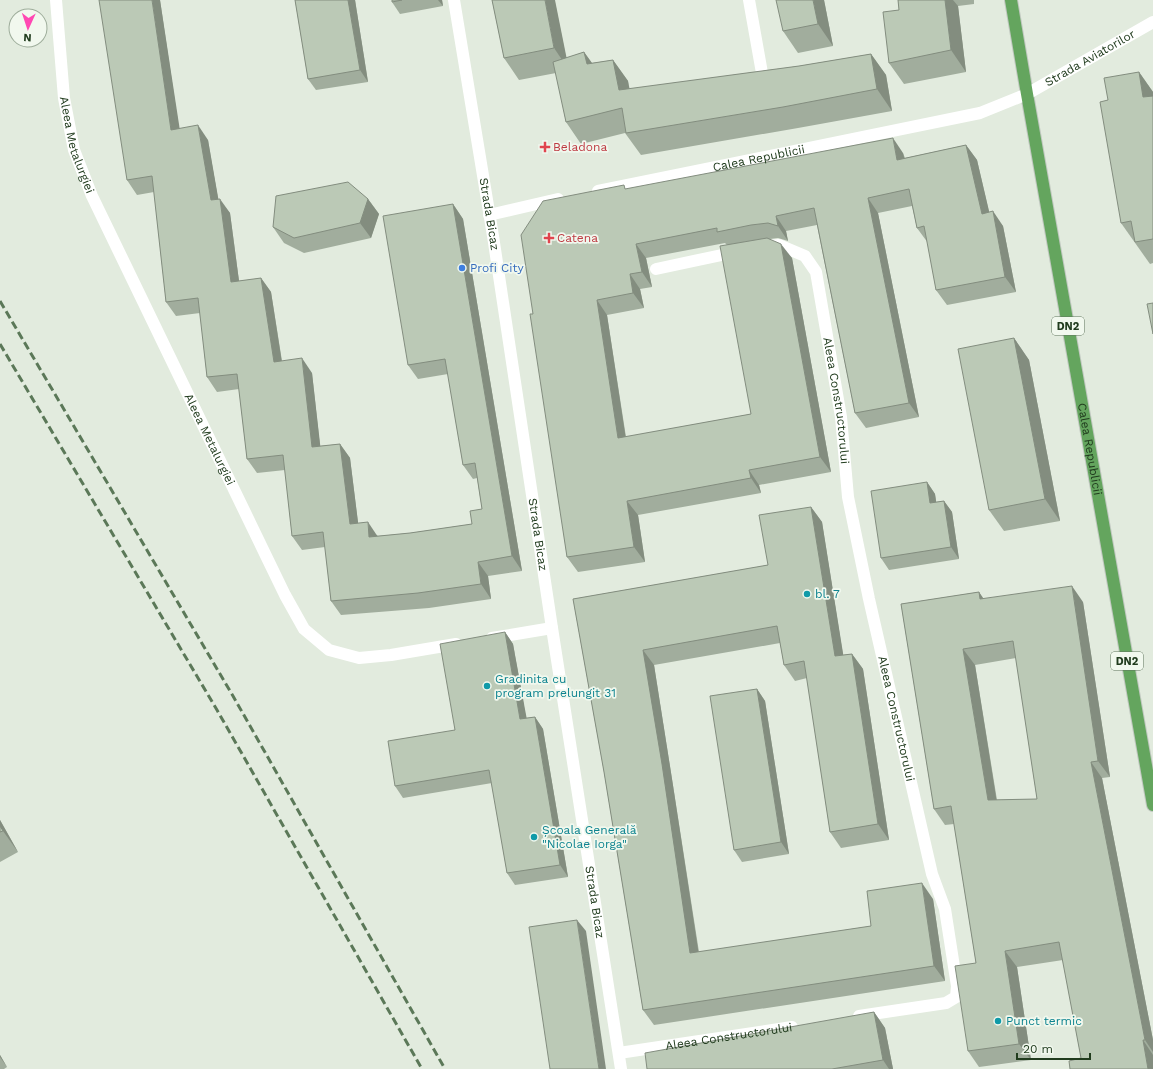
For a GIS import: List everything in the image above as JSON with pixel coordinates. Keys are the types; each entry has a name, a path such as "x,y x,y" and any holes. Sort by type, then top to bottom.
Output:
{"main road":[{"name":"Calea Republicii","path":"1011,0 1153,804"}],"street":[{"name":"Aleea Metalurgiei","path":"56,0 64,98 74,150 92,196 285,595 304,630 329,650 358,658 391,655 468,642"},
{"name":"Strada Bicaz","path":"454,0 489,215 621,1069"},
{"path":"749,0 762,73"},
{"name":"Strada Aviatorilor","path":"1027,94 1153,22"},
{"name":"Calea Republicii","path":"590,192 980,113 1027,94"},
{"path":"489,215 567,198"},
{"name":"Aleea Constructorului","path":"656,269 751,249 779,245 805,256 816,272 841,417 848,498 869,600 930,867 945,909 957,986 956,997 946,1003 845,1018"},
{"path":"483,640 552,628"},
{"name":"Aleea Constructorului","path":"619,1053 806,1024"}],"building":[{"path":"99,0 152,0 171,130 198,125 211,200 220,199 231,282 261,278 274,362 302,358 312,447 340,444 350,524 368,522 369,537 472,524 470,511 482,509 475,463 463,465 445,359 408,365 383,216 453,204 512,556 478,562 481,584 418,593 331,601 323,532 292,536 283,455 247,459 237,374 207,377 198,298 166,302 152,176 127,180"},
{"path":"295,0 348,0 360,70 308,79"},
{"path":"492,0 545,0 554,48 504,58"},
{"path":"776,0 813,0 818,24 783,31"},
{"path":"898,0 945,0 951,50 889,63 883,12 899,10"},
{"path":"584,52 587,64 613,60 619,90 799,66 871,54 877,89 783,107 626,133 622,108 566,122 553,62"},
{"path":"1139,72 1143,97 1153,96 1153,239 1135,242 1131,221 1121,223 1100,102 1108,100 1104,78"},
{"path":"893,138 897,160 966,145 982,214 993,211 1005,277 936,290 924,226 917,228 909,189 868,198 909,403 855,413 814,208 776,216 778,226 768,223 717,232 717,228 636,244 642,272 630,274 633,293 597,300 618,438 751,414 720,246 767,238 781,244 820,457 749,470 751,478 627,501 634,547 567,557 530,314 533,314 521,235 543,201 624,185 625,189"},
{"path":"348,182 368,199 360,223 294,238 273,227 276,196"},
{"path":"1153,303 1153,334 1147,304"},
{"path":"1014,338 1045,499 989,510 958,349"},
{"path":"927,482 930,503 944,501 951,547 881,558 871,491"},
{"path":"811,507 835,656 852,654 878,824 830,832 804,661 784,665 777,626 643,650 662,764 690,953 871,926 867,891 922,883 934,966 643,1010 604,772 573,599 768,565 759,515"},
{"path":"1072,586 1098,761 1091,762 1145,1040 1143,1040 1148,1069 1070,1069 1069,1061 1081,1058 1059,942 1005,951 1019,1044 968,1051 955,966 976,963 951,806 934,809 901,604 979,592 980,599","holes":["1013,641 1037,799 988,800 963,649"]},
{"path":"505,632 520,719 535,717 560,865 507,873 489,770 395,786 388,741 455,730 440,644"},
{"path":"757,689 781,842 734,850 710,696"},
{"path":"577,920 599,1069 550,1069 529,927"},
{"path":"874,1012 883,1060 832,1069 647,1069 645,1053"}],"railway":[{"path":"0,301 233,696 445,1069"},
{"path":"0,344 217,710 422,1069"}],"place":[{"name":"Beladona","path":"545,147"},
{"name":"Catena","path":"549,238"},
{"name":"Profi City","path":"462,268"},
{"name":"bl. 7","path":"807,594"},
{"name":"Gradinita cu program prelungit 31","path":"487,686"},
{"name":"Școala Generală \"Nicolae Iorga\"","path":"534,837"},
{"name":"Punct termic","path":"998,1021"}]}
